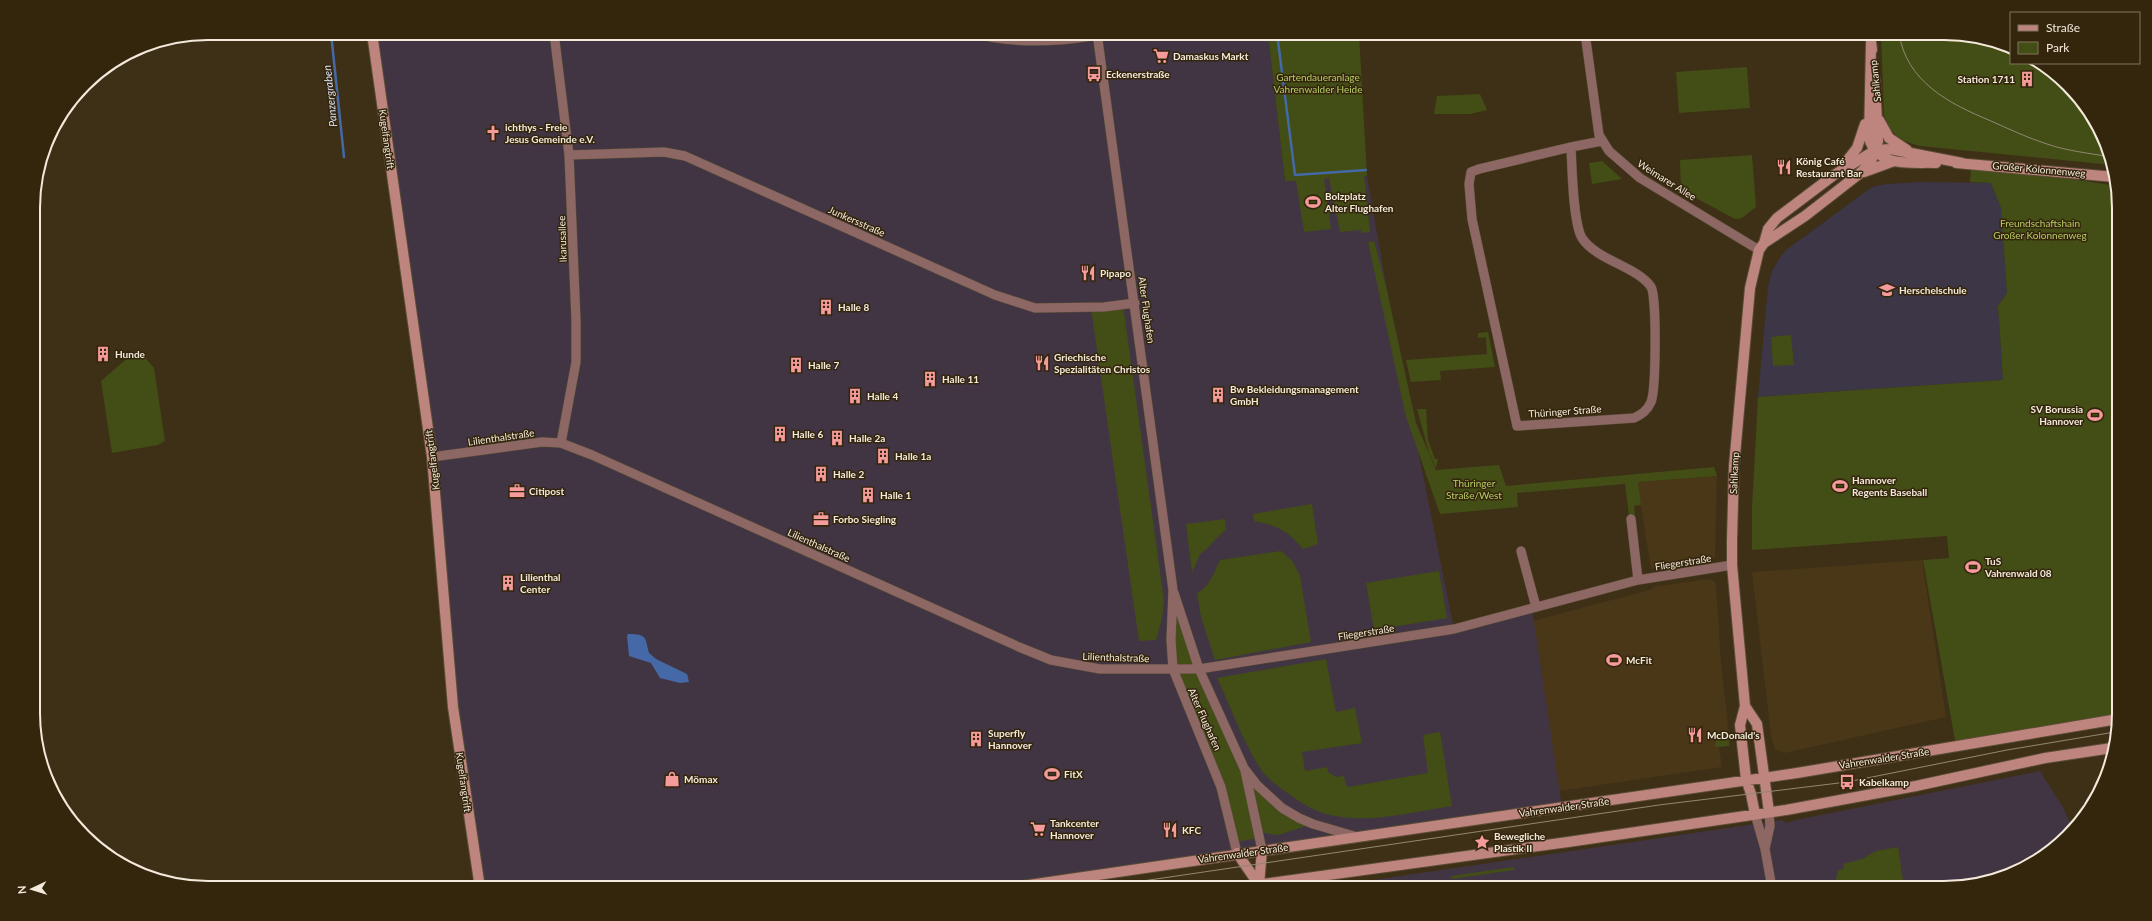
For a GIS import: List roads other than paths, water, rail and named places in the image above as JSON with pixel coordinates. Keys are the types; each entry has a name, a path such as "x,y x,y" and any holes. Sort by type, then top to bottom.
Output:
{"street":[{"name":"Kugelfangtrift","path":"373,40 432,458 453,707 479,881"},
{"name":"Ikarusallee","path":"555,40 569,155 576,320 576,362 561,443"},
{"name":"Alter Flughafen","path":"1098,40 1135,303 1173,590 1171,635 1173,669 1221,787 1237,853"},
{"name":"Weimarer Allee","path":"1586,40 1595,111 1602,141 1609,151 1640,178 1762,247"},
{"name":"Sahlkamp","path":"1762,247 1859,174 1870,162 1878,141 1878,118 1871,40"},
{"name":"Sahlkamp","path":"1871,44 1868,112 1869,138 1874,151"},
{"name":"Sahlkamp","path":"1834,175 1857,148 1868,112"},
{"name":"Sahlkamp","path":"1878,118 1882,128 1890,138 1916,155"},
{"name":"Thüringer Straße","path":"1571,148 1578,225 1582,238 1593,249 1644,279 1652,288 1655,305 1654,391 1645,412 1634,418 1517,426 1472,219 1469,184 1471,172 1480,168 1602,141"},
{"name":"Großer Kolonnenweg","path":"1874,151 1890,149 1962,163"},
{"name":"Sahlkamp","path":"1755,814 1746,779 1740,725 1745,706 1732,565 1733,486 1750,288 1768,229 1777,218 1834,175 1874,151"},
{"name":"Großer Kolonnenweg","path":"1874,151 1880,157 1894,161 1962,163 2109,176"},
{"name":"Junkersstraße","path":"569,155 658,152 685,156 995,295 1035,308 1104,308 1135,303"},
{"name":"Großer Kolonnenweg","path":"1859,174 1894,161"},
{"name":"Lilienthalstraße","path":"432,458 528,444 561,443 592,455 1051,660 1100,669 1199,670"},
{"path":"1631,519 1638,580"},
{"path":"1521,552 1536,608"},
{"name":"Fliegerstraße","path":"1199,670 1454,629 1638,580 1732,565"},
{"name":"Alter Flughafen","path":"1173,590 1199,670 1244,768 1258,787 1282,808 1313,824 1354,836"},
{"name":"Sahlkamp","path":"1745,706 1757,724 1769,812"},
{"name":"Vahrenwalder Straße","path":"1054,881 1765,777 2112,720"},
{"path":"1288,881 1769,812 1916,786 2045,758 2108,749"},
{"name":"Alter Flughafen","path":"1244,768 1262,850"},
{"path":"1765,850 1768,842 1770,826 1769,812"},
{"path":"1755,814 1765,850 1771,881"},
{"path":"1259,881 1262,850"},
{"path":"1237,853 1256,881"}],"water":[{"path":"628,634 642,636 646,640 649,653 656,659 687,674 689,682 680,683 660,678 651,663 629,656"}],"waterway":[{"name":"Panzergraben","path":"332,40 344,157"},
{"path":"1278,40 1295,175 1366,170"}],"tram line":[{"path":"1901,40 1903,50 1920,78 1946,99 1960,107 2040,142 2078,152 2104,156"},
{"path":"1143,881 1659,805 1847,782 2007,750 2111,733"}],"place":[{"name":"Damaskus Markt","path":"1161,56"},
{"name":"Eckenerstraße","path":"1094,74"},
{"name":"Station 1711","path":"2027,79"},
{"name":"ichthys - Freie Jesus Gemeinde e.V.","path":"493,133"},
{"name":"König Café Restaurant Bar","path":"1784,167"},
{"name":"Bolzplatz Alter Flughafen","path":"1313,202"},
{"name":"Pipapo","path":"1088,273"},
{"name":"Herschelschule","path":"1887,290"},
{"name":"Halle 8","path":"826,307"},
{"name":"Hunde","path":"103,354"},
{"name":"Griechische Spezialitäten Christos","path":"1042,363"},
{"name":"Halle 7","path":"796,365"},
{"name":"Halle 11","path":"930,379"},
{"name":"Bw Bekleidungsmanagement GmbH","path":"1218,395"},
{"name":"Halle 4","path":"855,396"},
{"name":"SV Borussia Hannover","path":"2095,415"},
{"name":"Halle 6","path":"780,434"},
{"name":"Halle 2a","path":"837,438"},
{"name":"Halle 1a","path":"883,456"},
{"name":"Halle 2","path":"821,474"},
{"name":"Hannover Regents Baseball","path":"1840,486"},
{"name":"Citipost","path":"517,491"},
{"name":"Halle 1","path":"868,495"},
{"name":"Forbo Siegling","path":"821,519"},
{"name":"TuS Vahrenwald 08","path":"1973,567"},
{"name":"Lilienthal Center","path":"508,583"},
{"name":"McFit","path":"1614,660"},
{"name":"McDonald's","path":"1695,735"},
{"name":"Superfly Hannover","path":"976,739"},
{"name":"FitX","path":"1052,774"},
{"name":"Mömax","path":"672,779"},
{"name":"Kabelkamp","path":"1847,782"},
{"name":"Tankcenter Hannover","path":"1038,829"},
{"name":"KFC","path":"1170,830"},
{"name":"Bewegliche Plastik II","path":"1482,842"}],"park label":[{"name":"Gartendaueranlage Vahrenwalder Heide","path":"1318,82"},
{"name":"Freundschaftshain Großer Kolonnenweg","path":"2040,228"},
{"name":"Thüringer Straße/West","path":"1474,488"}]}
